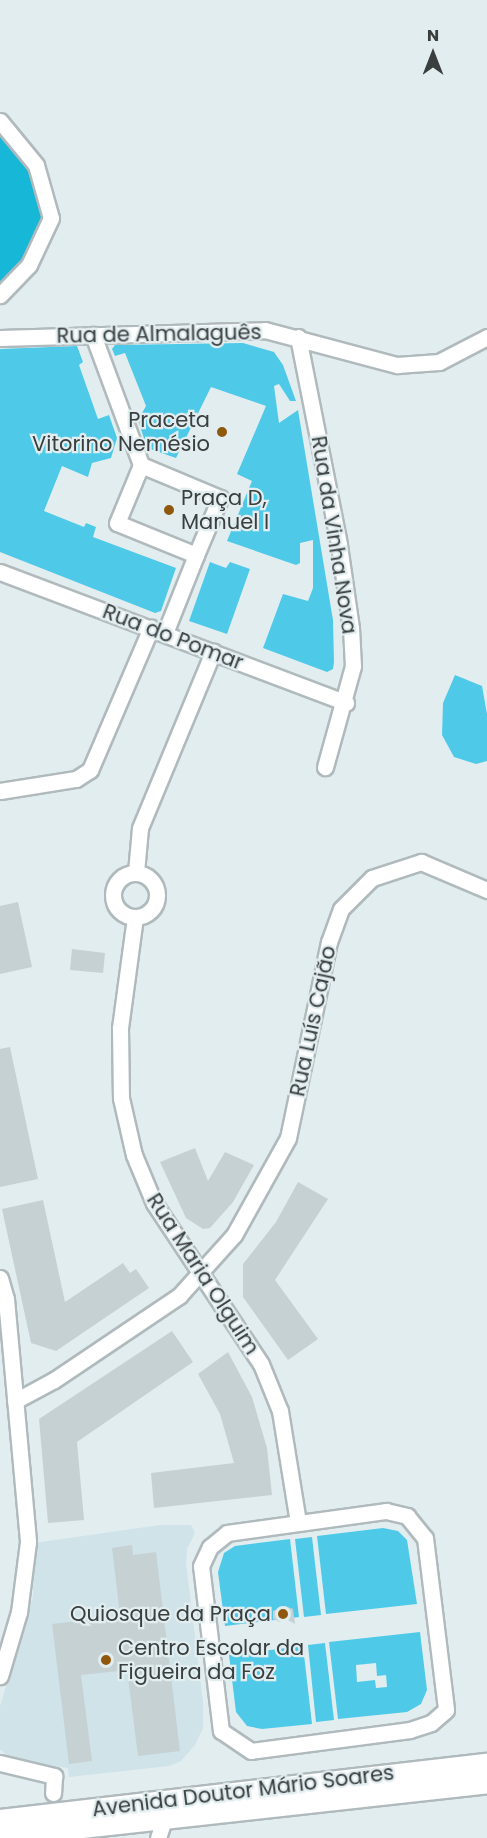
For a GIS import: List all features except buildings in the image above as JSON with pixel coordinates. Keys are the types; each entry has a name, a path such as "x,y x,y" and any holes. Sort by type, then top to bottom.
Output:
{"main road":[{"name":"Avenida Doutor Mário Soares","path":"0,1820 487,1764"},
{"name":"Avenida Doutor Mário Soares","path":"0,1836 487,1782"}],"street":[{"path":"0,121 36,165 51,218 28,265 0,295"},
{"name":"Rua de Almalaguês","path":"0,338 265,330 397,365 439,362 487,337"},
{"path":"93,335 141,465 117,523 196,555"},
{"name":"Rua da Vinha Nova","path":"298,337 350,616 353,666 346,703 325,767"},
{"path":"0,791 76,779 90,770 196,555 220,498 141,465"},
{"name":"Rua do Pomar","path":"1,576 158,630 346,703"},
{"path":"136,872 140,828 213,651"},
{"name":"Rua Luís Cajão","path":"15,1401 54,1380 179,1296 198,1272 234,1236 288,1138 328,942 341,909 372,878 421,862 487,890"},
{"path":"136,872 152,879 158,895 151,911 135,917 119,910 113,894 120,878 136,872"},
{"name":"Rua Maria Olguim","path":"135,917 120,1028 121,1098 134,1155 154,1203 198,1272 234,1320 265,1374 280,1411 298,1522"},
{"path":"0,1278 6,1299 28,1542 19,1612 0,1676"},
{"path":"386,1511 407,1516 425,1538 446,1710 431,1723 410,1730 251,1751 221,1731 201,1566 210,1546 227,1533 298,1522 386,1511"},
{"path":"0,1763 54,1776 54,1792"},
{"path":"158,1838 165,1816"}],"shaded area":[{"path":"0,121 36,165 51,218 29,265 0,295"},
{"path":"243,343 274,352 283,365 296,401 290,401 279,384 274,386 279,423 298,410 333,620 334,662 333,669 327,672 263,648 283,594 308,601 313,588 313,540 300,543 300,563 296,565 227,541 252,481 237,474 266,406 211,387 176,458 147,448 138,420 146,406 125,353 115,356 112,349 115,345"},
{"path":"77,346 83,362 79,365 98,419 109,415 117,438 111,458 92,463 88,477 62,466 44,511 84,527 86,523 96,527 93,537 176,568 161,611 155,613 0,552 0,349"},
{"path":"210,562 226,568 230,562 250,569 227,634 189,621"},
{"path":"455,675 482,686 487,714 487,761 476,764 454,757 442,735 443,703"},
{"name":"Centro Escolar da Figueira da Foz","path":"160,1525 191,1525 195,1533 187,1549 186,1563 203,1702 203,1728 195,1745 181,1761 169,1766 69,1777 68,1768 18,1761 7,1755 0,1749 0,1706 33,1596 34,1543"},
{"path":"383,1528 398,1531 407,1540 417,1604 326,1614 317,1536"},
{"path":"312,1537 321,1615 304,1617 295,1539"},
{"path":"290,1539 299,1617 225,1626 218,1572 224,1553 235,1546"},
{"path":"420,1632 427,1690 421,1704 407,1712 338,1719 329,1642","holes":["376,1663 377,1676 386,1675 387,1687 376,1688 375,1680 357,1682 356,1665"]},
{"path":"325,1643 334,1720 316,1722 308,1645"},
{"path":"303,1646 312,1724 262,1729 247,1726 236,1712 229,1655"}],"place":[{"name":"Praceta Vitorino Nemésio","path":"222,432"},
{"name":"Praça D, Manuel I","path":"169,510"},
{"name":"Quiosque da Praça","path":"283,1614"},
{"name":"Centro Escolar da Figueira da Foz","path":"106,1660"}]}
